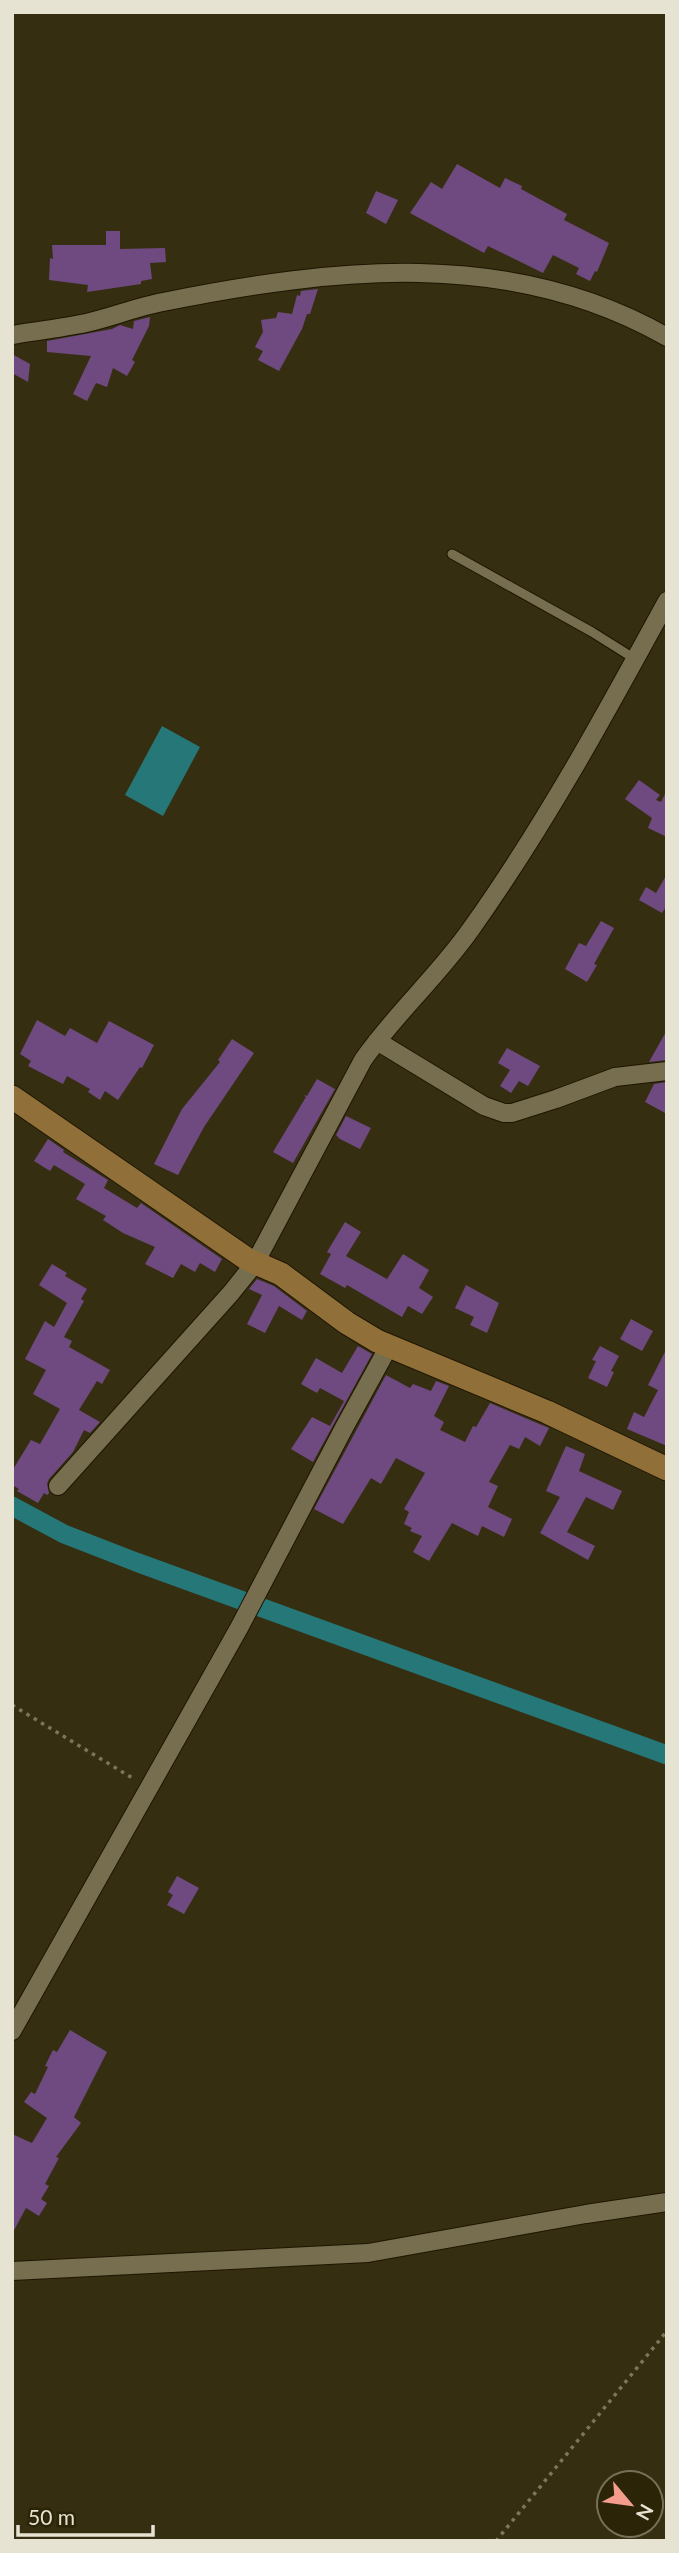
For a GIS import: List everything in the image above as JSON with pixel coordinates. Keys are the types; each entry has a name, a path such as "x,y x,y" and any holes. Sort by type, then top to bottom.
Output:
{"street":[{"path":"12,335 85,323 153,304 264,283 397,272 462,274 534,285 598,303 638,320 667,337"},
{"path":"58,1486 255,1263 358,1068 377,1041 457,948 483,912 562,790 667,601"},
{"path":"377,1041 484,1106 504,1113 556,1099 614,1077 667,1071"},
{"path":"12,1097 255,1263 281,1274 347,1323 389,1346 547,1412 667,1469"},
{"path":"12,2031 239,1628 389,1346"},
{"path":"12,2271 368,2253 667,2202"}],"lane":[{"path":"452,554 635,659"}],"path":[{"path":"12,1705 148,1787"},
{"path":"496,2541 667,2331"}],"water":[{"path":"162,726 200,747 163,816 125,795"}],"building":[{"path":"457,164 500,188 505,178 522,186 521,189 567,214 564,220 609,243 597,272 595,271 590,281 576,274 579,268 553,255 543,273 488,246 484,253 410,213 431,182 442,189"},
{"path":"376,191 398,200 386,224 366,213"},
{"path":"106,231 120,231 120,249 165,248 166,262 150,263 152,279 141,281 141,284 87,292 88,285 49,280 50,258 53,259 52,245 106,245"},
{"path":"318,289 310,314 307,314 302,329 279,371 258,360 263,351 255,347 263,332 261,320 276,318 278,312 292,314 297,295 300,296 301,291"},
{"path":"150,317 149,326 132,360 135,362 127,376 113,368 107,387 96,383 87,401 73,394 91,356 47,352 47,341 112,329 120,325 133,329 134,321"},
{"path":"12,354 30,364 28,382 12,373"},
{"path":"639,780 660,795 656,800 661,802 667,790 667,837 648,828 652,818 625,799"},
{"path":"667,874 667,905 662,913 639,900 646,887 656,893"},
{"path":"601,921 614,928 587,982 565,969 579,943 586,946"},
{"path":"37,1020 65,1036 70,1028 97,1043 109,1021 154,1045 142,1068 140,1067 118,1100 105,1091 100,1100 88,1092 90,1089 67,1076 63,1084 28,1066 31,1061 20,1054"},
{"path":"667,1030 667,1060 649,1062"},
{"path":"232,1039 254,1053 204,1127 178,1175 154,1164 182,1109 220,1062 218,1060"},
{"path":"507,1048 540,1066 528,1086 519,1081 511,1093 500,1086 510,1070 498,1063"},
{"path":"317,1079 335,1089 293,1163 273,1152 306,1097 304,1095 307,1096"},
{"path":"667,1082 667,1114 645,1102 654,1084"},
{"path":"346,1116 371,1128 360,1149 336,1135"},
{"path":"48,1139 64,1150 63,1152 108,1180 104,1188 137,1208 141,1203 222,1259 215,1272 200,1263 195,1272 181,1264 173,1278 145,1264 155,1247 123,1233 103,1220 106,1216 76,1199 85,1184 54,1165 50,1171 34,1161"},
{"path":"345,1222 361,1232 346,1256 387,1279 403,1254 429,1270 419,1288 433,1297 422,1314 408,1306 402,1317 347,1285 345,1288 320,1274 331,1254 327,1252"},
{"path":"52,1264 67,1273 65,1276 87,1289 81,1299 84,1301 64,1337 72,1341 69,1347 110,1370 102,1384 97,1381 79,1410 100,1422 90,1433 84,1430 73,1452 49,1479 49,1493 44,1493 38,1503 12,1485 12,1471 31,1440 40,1444 60,1409 33,1394 46,1370 25,1359 45,1321 54,1327 67,1303 39,1285"},
{"path":"257,1279 274,1286 307,1311 302,1320 279,1306 265,1333 247,1324 262,1295 249,1289"},
{"path":"466,1285 499,1303 487,1333 470,1325 474,1317 455,1308"},
{"path":"631,1319 653,1331 642,1351 620,1339"},
{"path":"358,1346 372,1354 313,1462 291,1449 312,1417 330,1426 344,1401 320,1388 317,1393 301,1384 316,1358 342,1373"},
{"path":"600,1346 619,1356 607,1387 588,1378 596,1361 592,1360"},
{"path":"667,1348 667,1446 627,1429 634,1412 644,1417 658,1390 648,1385"},
{"path":"386,1375 410,1388 413,1384 431,1391 436,1381 449,1386 434,1416 444,1422 440,1430 465,1442 490,1403 549,1428 540,1446 525,1437 519,1449 510,1445 489,1482 498,1486 488,1507 512,1519 504,1537 482,1526 478,1536 452,1523 429,1561 413,1552 422,1536 410,1531 412,1528 404,1524 409,1512 404,1509 425,1473 396,1458 381,1484 371,1478 343,1524 314,1509"},
{"path":"566,1446 585,1454 579,1471 622,1491 613,1510 586,1497 567,1532 595,1546 588,1560 540,1533 560,1497 546,1491"},
{"path":"177,1876 199,1888 184,1914 167,1905 173,1895 168,1892"},
{"path":"70,2030 107,2052 74,2117 81,2123 56,2157 59,2158 45,2184 49,2186 41,2199 47,2203 39,2216 26,2208 12,2234 12,2134 32,2143 47,2118 24,2102 31,2092 35,2094 53,2050 57,2052"}],"waterway":[{"path":"12,1506 64,1534 136,1562 667,1755"}]}
